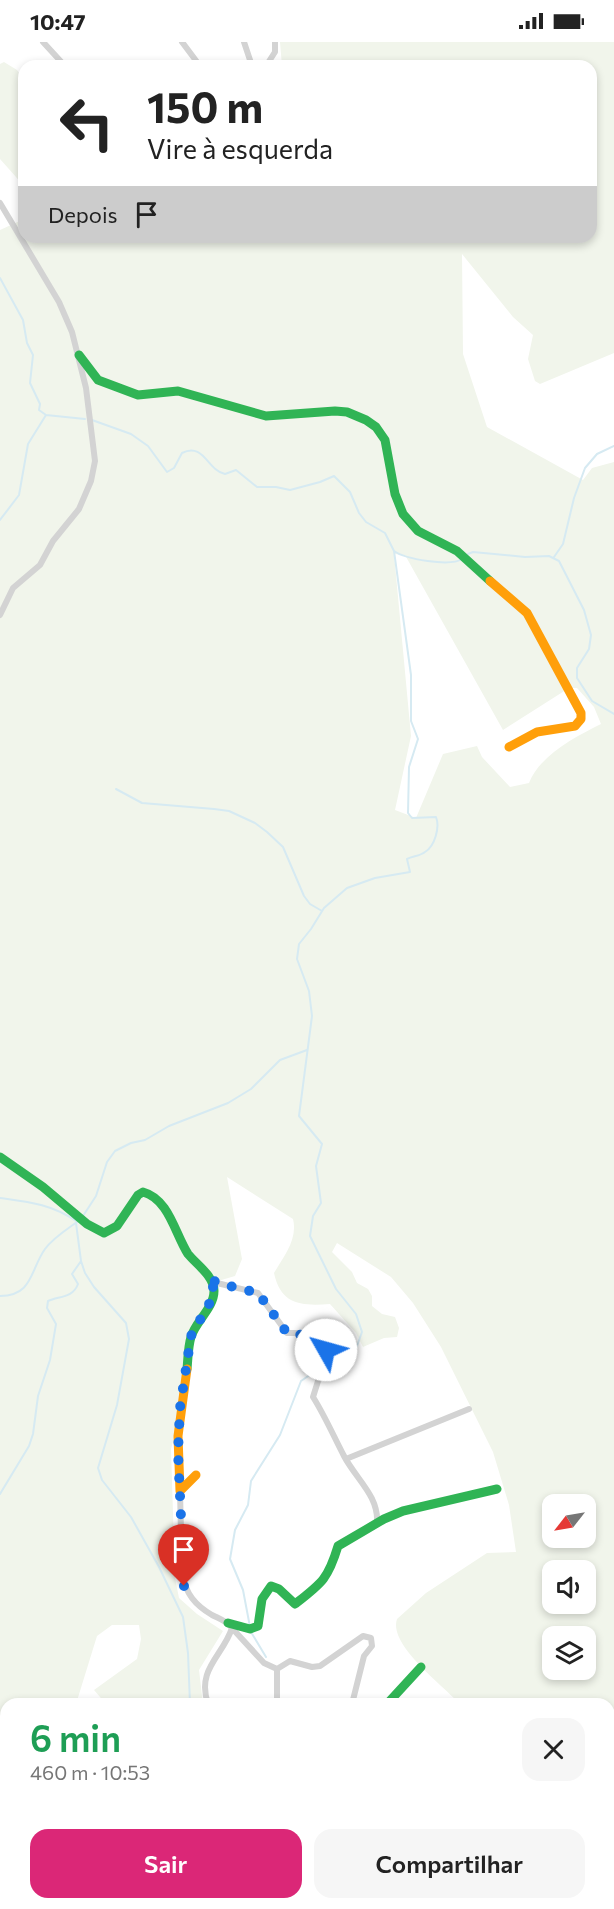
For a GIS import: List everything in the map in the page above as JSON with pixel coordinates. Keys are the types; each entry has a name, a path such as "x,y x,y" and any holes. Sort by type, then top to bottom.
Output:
{"street":[{"path":"43,42 60,60"},
{"path":"183,42 196,60"},
{"path":"244,42 249,60"},
{"path":"269,60 276,45"},
{"path":"0,203 18,233"},
{"path":"0,615 13,588 40,565 53,541 79,509 91,481 95,461 79,355 72,332 60,302 24,243"},
{"path":"79,355 98,380 138,395 178,391 266,416 347,412 376,427 387,446 395,494 403,514 418,531 457,551 527,614 580,713 581,719 575,726 537,732 509,747"},
{"path":"0,1157 14,1170 40,1185 87,1224 104,1233 117,1226 138,1195 147,1192 151,1194 168,1213 188,1253 209,1277 217,1283 258,1293 287,1333 314,1334 325,1343 324,1362 313,1397 346,1460 374,1502 378,1514 377,1524"},
{"path":"209,1277 213,1285 213,1297 191,1336 180,1408 178,1444 182,1575 184,1586 197,1605 230,1625 264,1664 276,1669"},
{"path":"346,1460 469,1410"},
{"path":"180,1491 196,1475"},
{"path":"230,1625 250,1629 258,1626 264,1591 271,1586 279,1589 295,1604 302,1600 331,1570 338,1546 377,1524 403,1511 497,1489"},
{"path":"206,1698 205,1679 212,1661 230,1633 230,1625"},
{"path":"276,1669 290,1661 312,1667 320,1666 363,1636 371,1638 372,1646 364,1656 354,1698"},
{"path":"393,1698 421,1667"},
{"path":"276,1669 277,1698"}],"shaded area":[{"path":"280,42 614,42 614,353 540,384 535,381 528,359 533,335 513,317 462,254 463,354 487,427 583,480 592,468 614,462 614,1698 454,1698 409,1653 396,1629 397,1619 426,1593 487,1553 516,1552 509,1505 493,1452 441,1347 413,1303 391,1277 337,1243 332,1252 352,1272 357,1283 368,1289 372,1296 372,1306 382,1314 395,1317 399,1328 397,1337 384,1338 363,1347 356,1333 330,1304 301,1304 282,1292 274,1273 292,1240 293,1219 227,1177 242,1259 235,1276 218,1281 194,1324 181,1410 171,1449 175,1578 179,1598 197,1614 223,1631 199,1670 202,1698 101,1698 94,1690 137,1659 141,1639 139,1625 112,1625 97,1636 78,1698 0,1698 0,230 18,222 18,243 597,243 597,60 282,60","holes":["394,554 405,555 503,730 569,688 577,688 594,707 601,724 550,755 534,773 529,783 510,787 482,757 477,746 443,754 416,818 395,810 411,736"]},
{"path":"4,62 18,71 18,179 0,159 0,64"}],"waterway":[{"path":"0,278 23,320 27,343 33,355 30,383 40,404 39,410 46,415 85,419"},
{"path":"0,520 19,495 28,444 46,415"},
{"path":"92,420 131,434 148,446 167,472 174,468 182,453 195,451 219,471 225,474 236,470 257,487 290,490 334,476 350,492 359,513 366,522 385,533 394,551 411,675 411,721 418,739 409,767 408,813 412,818 436,817 437,826 436,836 429,849 407,859 410,872 375,878 347,888 324,908 299,944 297,959 309,991 312,1016 299,1116 322,1144 316,1166 321,1203 313,1216 310,1236 336,1289 356,1314 362,1332 357,1346 340,1368 332,1373 324,1372"},
{"path":"554,557 563,544 574,498 585,468 597,454 614,446"},
{"path":"394,551 408,557 428,561 448,562 462,559"},
{"path":"468,554 473,552 525,557 549,556 559,561 584,610 591,635 589,649 577,668 577,678 592,701 614,714"},
{"path":"116,789 142,803 229,811 255,823 283,847 304,896 310,904 322,911"},
{"path":"83,1216 96,1196 107,1162 115,1151 131,1143 145,1140 169,1126 228,1103 251,1089 280,1060 307,1050"},
{"path":"0,1198 49,1207 76,1221"},
{"path":"0,1296 11,1295 25,1287 48,1245 77,1222"},
{"path":"76,1223 81,1261 85,1273 94,1287 126,1323 129,1339 117,1405 98,1468 102,1480 131,1517 183,1617 188,1653 190,1698"},
{"path":"0,1494 29,1446 33,1434 38,1396 50,1360 56,1324 47,1308 48,1301 69,1294 76,1289 78,1284 72,1274 81,1261"},
{"path":"250,1627 243,1590 230,1559 235,1530 248,1505 251,1481 280,1435 301,1381 314,1372 318,1372"},
{"path":"251,1632 266,1657"}],"traffic: fast":[{"path":"79,355 98,380 138,395 178,391 266,416 335,411 347,412 366,420 376,427 385,440 395,494 403,514 418,531 457,551 490,581"},
{"path":"0,1157 43,1187 87,1224 104,1233 117,1226 138,1195 143,1192 159,1202 165,1209 188,1254 211,1280 214,1291 208,1309 193,1331 187,1369"},
{"path":"228,1623 250,1629 258,1626 262,1599 271,1586 279,1589 295,1604 323,1580 338,1546 384,1519 403,1511 497,1489"},
{"path":"393,1698 421,1667"}],"traffic: slow":[{"path":"490,581 527,613 581,713 581,719 575,726 537,732 509,747"},
{"path":"187,1369 178,1436 180,1491 196,1475"}],"route":[{"path":"184,1586 178,1467 180,1408 191,1336 213,1297 213,1285 209,1277 217,1283 258,1293 276,1321 287,1333 318,1335 325,1343 326,1350"}]}
